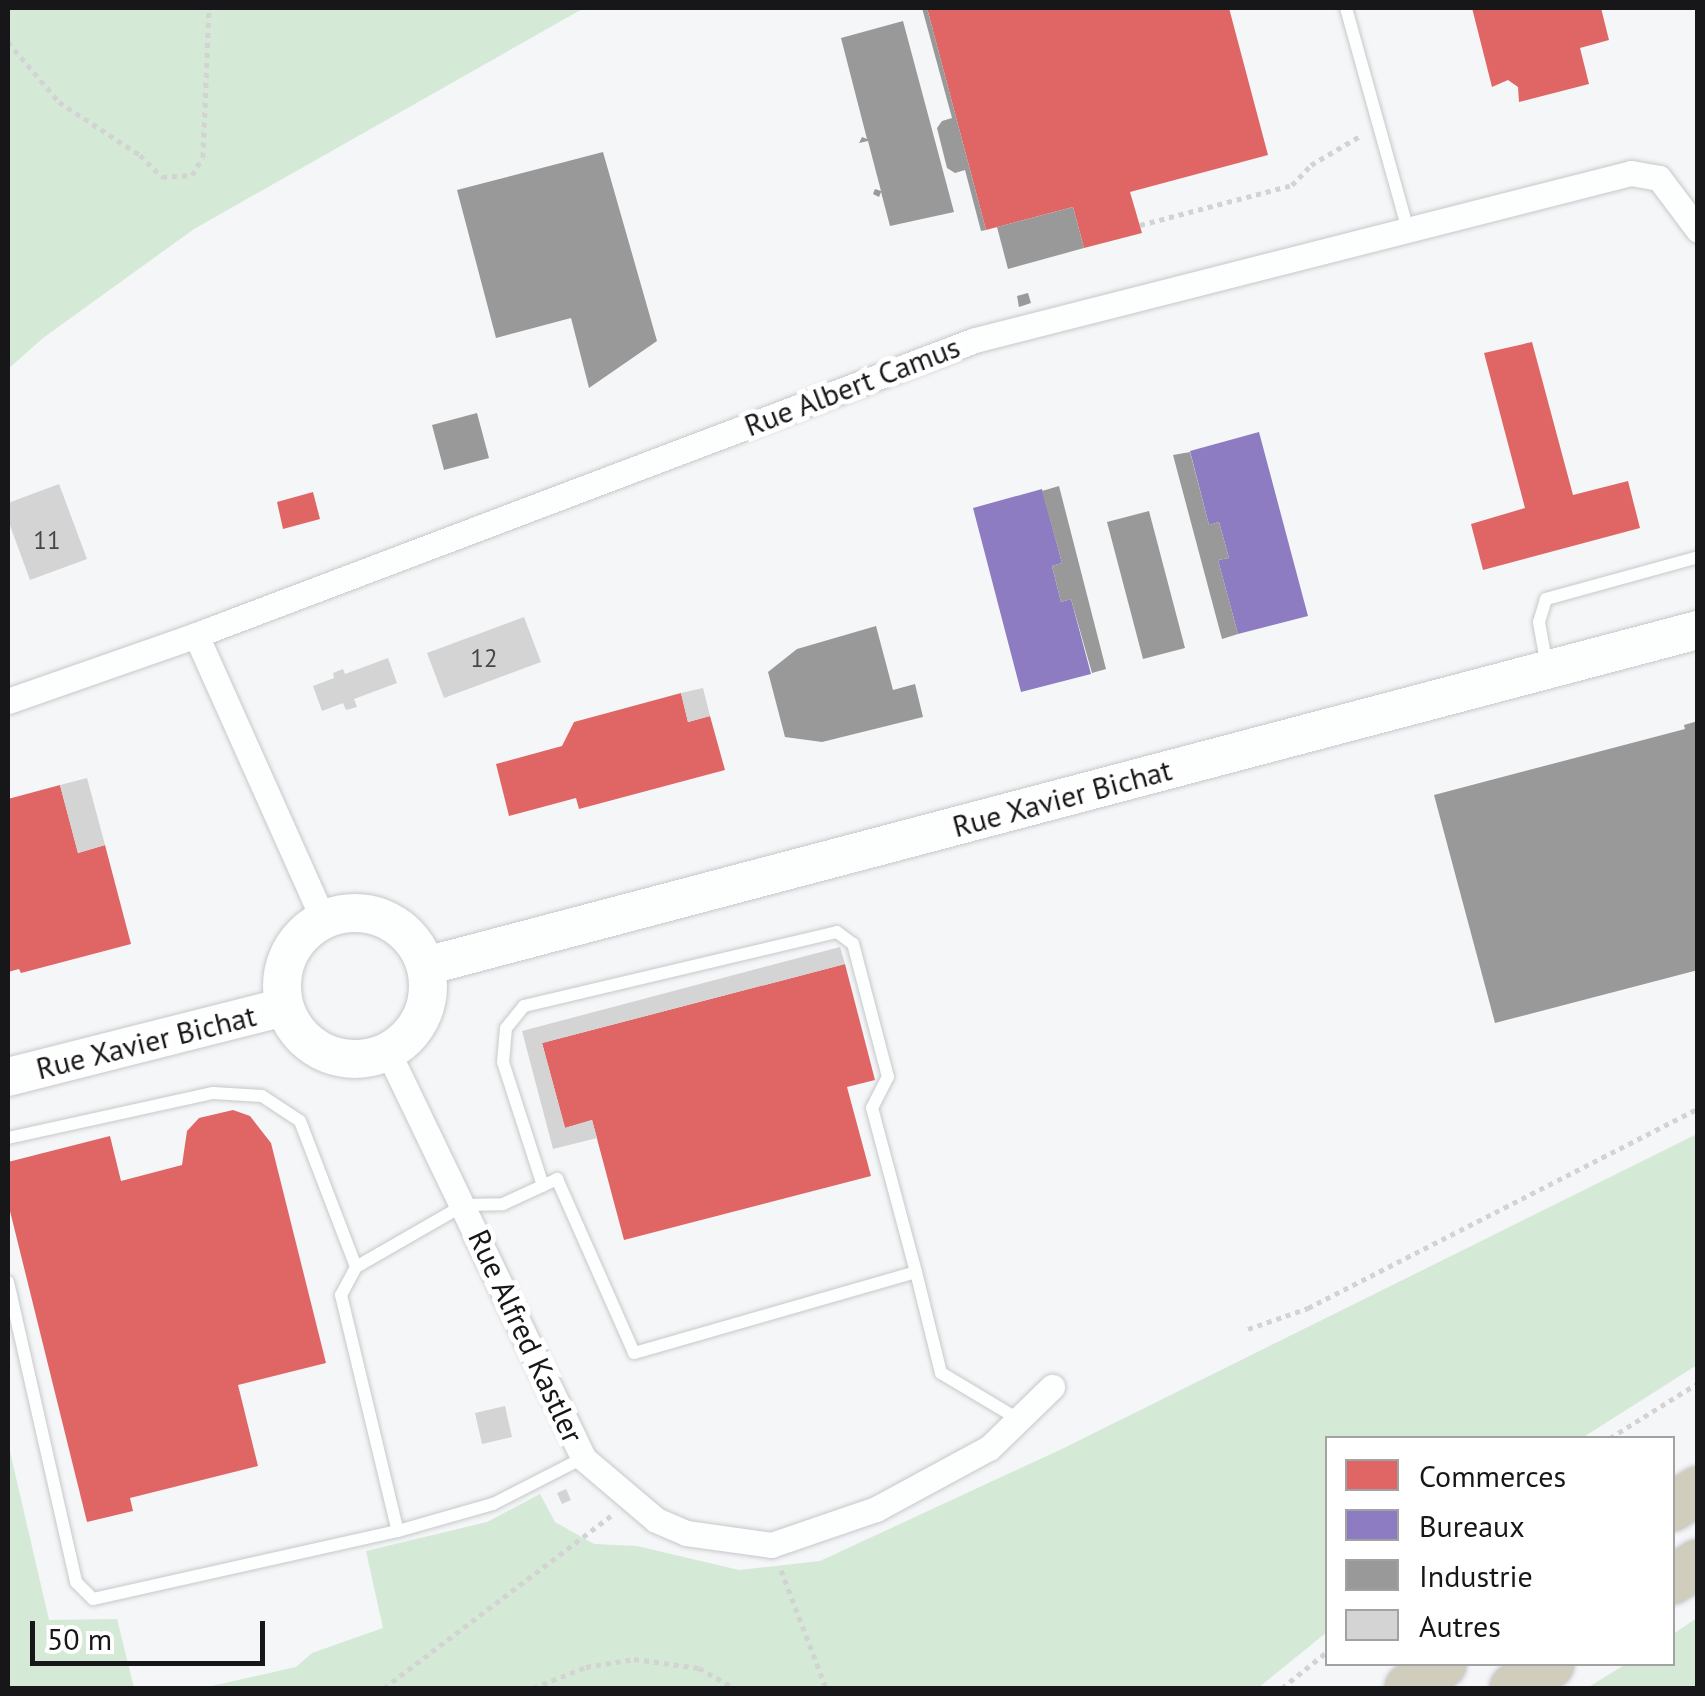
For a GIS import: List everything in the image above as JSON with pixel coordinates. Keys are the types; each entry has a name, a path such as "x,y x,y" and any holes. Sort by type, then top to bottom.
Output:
{"highway":[{"path":"1675,1505 1698,1491"},
{"path":"1675,1578 1698,1564"},
{"path":"1409,1688 1439,1666"},
{"path":"1514,1688 1547,1666"}],"main road":[{"name":"Rue Xavier Bichat","path":"426,966 1698,630"},
{"path":"348,912 373,914 396,925 415,943 426,966 428,991 422,1016 408,1037 388,1052 363,1059 338,1057 314,1047 295,1030 284,1007 284,966 299,938 323,919 348,912"},
{"name":"Rue Xavier Bichat","path":"8,1076 284,1007"}],"street":[{"name":"Rue Albert Camus","path":"8,701 196,635 975,340 1632,173 1659,178 1698,230"},
{"path":"196,635 323,919"},
{"name":"Rue Alfred Kastler","path":"388,1052 583,1458 629,1502 656,1520 686,1533 771,1545 876,1509 988,1448 1052,1388"}],"lane":[{"path":"1346,8 1408,230"},
{"path":"1548,669 1540,622 1546,599 1698,557"},
{"path":"543,1186 502,1062 506,1028 524,1006 837,932 853,944 888,1077 872,1108 941,1374 1018,1420"},
{"path":"8,1138 213,1092 262,1096 300,1121 356,1266"},
{"path":"397,1528 342,1295 356,1266 464,1205 504,1204 558,1179 634,1353 916,1272"},
{"path":"8,1282 76,1582 93,1599 492,1504 583,1458"}],"path":[{"path":"8,42 59,102 140,156 162,178 192,175 203,157 209,8"},
{"path":"1140,225 1292,184 1311,164 1379,125"},
{"path":"1248,1330 1308,1308 1698,1108"},
{"path":"1613,1436 1698,1383"},
{"path":"384,1688 629,1502"},
{"path":"771,1545 826,1688"},
{"path":"1282,1688 1325,1653"},
{"path":"534,1688 586,1667 634,1659 699,1668 734,1688"}],"green space":[{"path":"8,8 584,8 194,229 43,338 8,369"},
{"path":"1697,1134 1697,1365 1585,1436 1325,1436 1325,1634 1258,1688 203,1688 296,1667 312,1653 383,1628 366,1551 487,1522 540,1494 555,1522 594,1544 637,1546 739,1570 820,1561 1064,1448"},
{"path":"8,1443 49,1620 117,1619 134,1688 8,1688"},
{"path":"1697,1618 1697,1688 1587,1688 1623,1666 1675,1666 1675,1633"}],"building: Commerces":[{"path":"927,8 1229,8 1268,155 1130,192 1142,233 1084,248 1073,207 986,230"},
{"path":"1472,8 1601,8 1609,40 1580,48 1589,84 1519,102 1518,87 1508,80 1492,87"},
{"path":"1532,342 1573,495 1628,481 1640,528 1483,570 1471,524 1525,508 1484,353"},
{"path":"313,492 320,519 283,529 277,502"},
{"path":"681,693 688,722 710,716 725,770 579,809 576,798 509,816 496,764 562,746 574,722"},
{"path":"60,785 78,853 105,845 131,944 21,973 19,969 8,972 8,799"},
{"path":"845,964 875,1080 847,1087 871,1176 624,1240 592,1120 565,1128 542,1043"},
{"path":"233,1110 250,1116 271,1143 326,1363 238,1385 258,1466 130,1498 133,1511 87,1522 8,1203 8,1162 110,1136 121,1181 182,1165 187,1131 199,1118"}],"building: Bureaux":[{"path":"1259,432 1308,616 1238,634 1218,560 1229,558 1219,522 1209,525 1190,451"},
{"path":"1042,489 1062,563 1052,566 1061,602 1071,599 1091,674 1021,692 973,508"}],"building: Industrie":[{"path":"922,8 927,8 986,230 981,231 965,170 955,173 947,168 937,128 942,121 952,118"},
{"path":"903,21 954,212 890,226 881,192 879,197 873,194 875,189 881,191 868,141 859,143 862,137 867,139 841,38"},
{"path":"603,152 657,341 589,388 571,318 496,338 457,190"},
{"path":"1073,207 1084,248 1008,269 997,227"},
{"path":"1028,293 1031,303 1019,307 1017,296"},
{"path":"477,413 489,458 444,470 432,425"},
{"path":"1190,452 1209,525 1219,522 1229,558 1218,560 1238,634 1222,639 1173,455"},
{"path":"1059,486 1106,669 1092,673 1071,599 1061,602 1052,566 1062,563 1042,491"},
{"path":"1149,511 1185,648 1143,659 1107,522"},
{"path":"876,626 893,690 915,684 923,717 822,742 785,737 768,672 797,649"},
{"path":"1698,721 1698,970 1495,1023 1434,795 1685,729 1684,725"}],"building: Autres":[{"path":"59,484 87,559 30,580 8,520 8,503"},
{"path":"524,617 541,662 444,698 427,653"},
{"path":"388,658 397,683 354,699 357,707 346,710 343,703 322,711 313,686 334,678 333,673 343,669 345,674"},
{"path":"703,688 710,716 688,722 681,693"},
{"path":"87,778 105,845 78,853 60,785"},
{"path":"840,947 845,964 542,1043 565,1128 592,1120 597,1138 553,1149 522,1031"},
{"path":"505,1406 512,1437 482,1444 475,1413"},
{"path":"566,1489 571,1500 562,1504 557,1493"}]}
